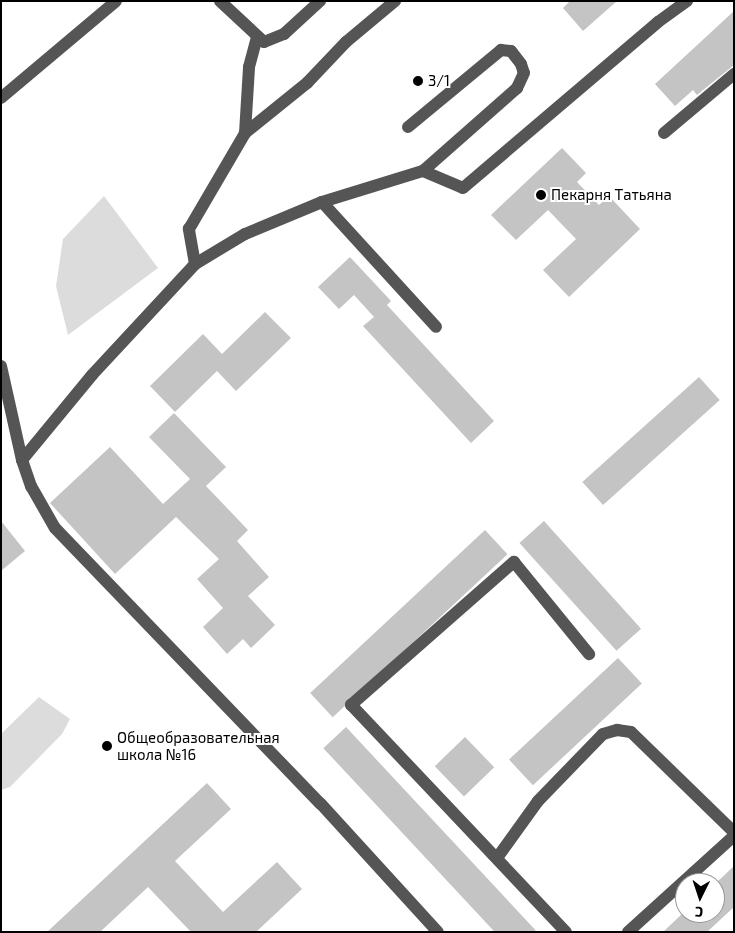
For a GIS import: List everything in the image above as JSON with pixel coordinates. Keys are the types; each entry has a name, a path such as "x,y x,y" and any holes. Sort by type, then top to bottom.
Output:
{"street":[{"path":"1,98 116,1"},
{"path":"220,1 256,37 264,42 284,34 320,1"},
{"path":"196,264 189,229 245,134 307,83 346,42 395,1"},
{"path":"422,172 463,188 658,22 687,1"},
{"path":"245,134 249,67 256,37"},
{"path":"22,460 92,375 196,264 245,234 322,202 422,172 517,88 524,74 521,64 511,51 500,50 408,127"},
{"path":"664,133 734,74"},
{"path":"322,202 436,327"},
{"path":"1,366 22,460 31,486 55,528 321,804 438,932"},
{"path":"566,932 351,705 514,562 589,654"},
{"path":"497,858 538,801 603,734 617,730 631,732 734,832"},
{"path":"628,932 734,836"}],"shaded area":[{"path":"104,196 158,268 68,335 56,286 63,239"},
{"path":"39,697 70,719 62,734 10,787 1,790 1,734"}],"building":[{"path":"570,1 617,1 583,31 563,8"},
{"path":"734,11 734,65 697,95 693,90 675,106 655,84"},
{"path":"562,148 586,173 577,182 599,205 609,196 640,229 569,297 543,270 576,239 548,210 516,240 491,215"},
{"path":"350,257 391,301 387,305 494,421 471,443 363,326 374,317 354,295 339,309 318,287"},
{"path":"265,312 291,338 236,391 217,371 175,412 150,386 203,334 222,354"},
{"path":"699,377 720,400 603,505 582,482"},
{"path":"174,413 226,467 206,486 248,530 237,541 269,577 248,596 275,625 251,648 243,639 227,654 203,627 223,608 197,579 219,559 176,517 115,574 50,503 110,447 163,504 190,479 149,437"},
{"path":"1,521 25,551 1,571"},
{"path":"544,521 641,629 617,651 519,543"},
{"path":"485,530 508,554 333,717 310,693"},
{"path":"618,658 642,684 533,785 509,760"},
{"path":"346,727 536,930 534,932 495,932 323,748"},
{"path":"465,737 494,767 464,796 435,766"},
{"name":"Общеобразовательная школа №16","path":"207,783 231,809 175,861 223,912 277,862 302,889 256,932 191,932 148,887 100,932 47,932"},
{"path":"734,866 734,907 725,915 725,875"},
{"path":"675,921 675,923 717,923 707,932 663,932"}],"place":[{"name":"3/1","path":"418,81"},
{"name":"Пекарня Татьяна","path":"541,195"},
{"name":"Общеобразовательная школа №16","path":"107,746"}]}
